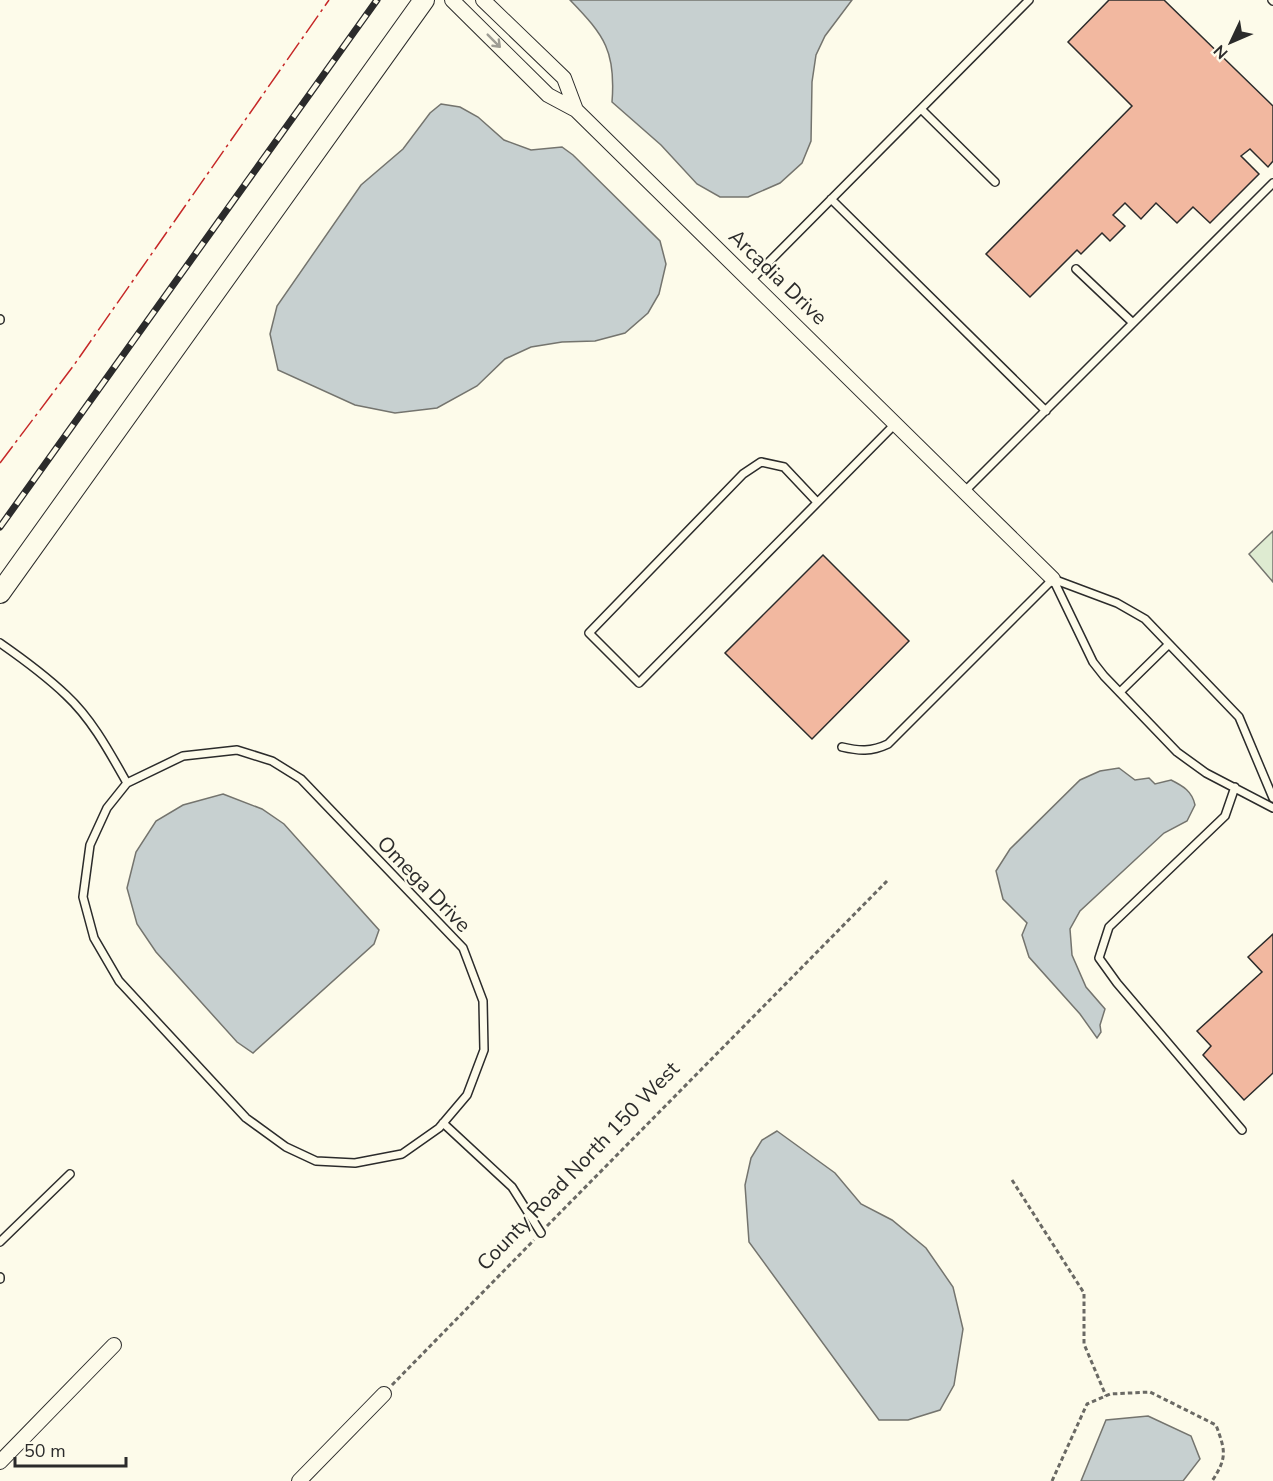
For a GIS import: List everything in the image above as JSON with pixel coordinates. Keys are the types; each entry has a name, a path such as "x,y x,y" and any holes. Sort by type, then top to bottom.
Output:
{"main road":[{"path":"0,593 424,0"}],"street":[{"path":"452,0 548,94 576,110"},
{"name":"Arcadia Drive","path":"483,0 564,78 576,110 1053,579"},
{"path":"0,1462 114,1345"},
{"path":"299,1481 384,1394"}],"lane":[{"path":"751,280 1029,0"},
{"path":"921,109 995,182"},
{"path":"965,491 1273,183"},
{"path":"831,199 1046,411"},
{"path":"1076,268 1133,323"},
{"path":"817,502 784,467 761,462 743,474 589,633 639,683 896,423"},
{"path":"1053,579 1117,603 1145,620 1239,717 1273,798"},
{"path":"1053,579 1093,662 1177,752 1206,773 1273,808"},
{"path":"842,747 858,751 875,750 888,744 1053,579"},
{"path":"0,643 68,696 103,740 127,783"},
{"path":"1120,692 1169,644"},
{"name":"Omega Drive","path":"237,750 272,761 301,779 463,948 483,1001 484,1050 467,1095 439,1128 402,1154 354,1163 316,1161 286,1147 246,1118 119,981 94,938 83,897 90,845 107,808 127,783 183,756 237,750"},
{"path":"1234,787 1225,816 1108,927 1100,958 1117,983 1242,1130"},
{"path":"443,1123 512,1187 541,1233"},
{"path":"0,1242 70,1174"}],"path":[{"name":"County Road North 150 West","path":"384,1394 887,881"},
{"path":"1011,1180 1084,1293 1084,1344 1106,1396"},
{"path":"1052,1481 1087,1404 1106,1396 1150,1392 1216,1425 1225,1449 1220,1470 1212,1481"}],"green space":[{"path":"1273,531 1273,582 1249,554"}],"shaded area":[{"path":"570,0 852,0 825,36 816,55 812,82 811,141 802,163 780,183 748,197 720,197 697,184 661,145 612,102 612,70 606,46 592,24"},
{"path":"441,104 460,107 478,117 504,140 531,150 562,147 573,155 660,241 666,264 659,294 648,313 625,333 595,341 562,342 531,347 505,359 477,386 437,408 395,413 355,405 278,370 270,334 277,306 361,185 403,149 430,113"},
{"path":"1119,768 1135,780 1149,778 1155,784 1171,780 1192,796 1195,805 1187,821 1164,833 1080,911 1070,929 1072,955 1086,987 1105,1009 1100,1025 1101,1032 1097,1038 1080,1014 1029,957 1022,935 1027,923 1003,899 996,871 1010,849 1080,780 1100,771"},
{"path":"223,794 262,809 284,824 379,930 374,944 253,1053 237,1042 156,952 137,924 127,888 136,852 156,821 183,805"},
{"path":"777,1131 835,1173 861,1204 892,1220 926,1248 953,1287 963,1329 954,1385 940,1410 908,1420 879,1420 749,1242 745,1185 751,1158 762,1140"},
{"path":"1148,1416 1191,1436 1200,1459 1183,1481 1081,1481 1106,1420"}],"building":[{"path":"1109,0 1164,0 1273,106 1273,161 1268,167 1250,149 1241,156 1259,174 1210,223 1193,207 1177,223 1156,203 1141,219 1125,203 1113,215 1125,226 1110,241 1102,233 1081,254 1077,250 1030,297 986,254 1132,106 1068,42"},
{"path":"823,555 909,641 812,739 725,653"},
{"path":"1273,934 1273,1073 1244,1100 1203,1055 1211,1046 1197,1031 1262,972 1248,957"}],"railway":[{"path":"0,527 377,0"}],"power":[{"path":"0,463 74,365 329,0"}]}
